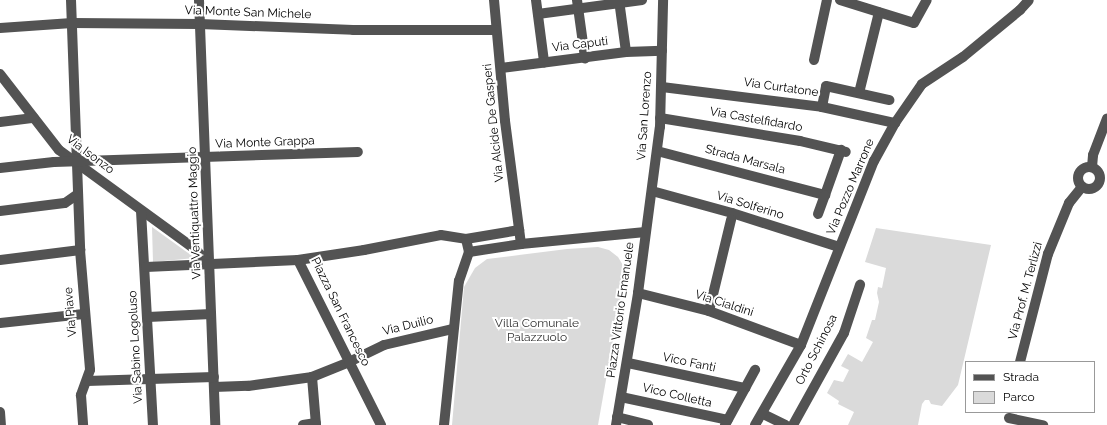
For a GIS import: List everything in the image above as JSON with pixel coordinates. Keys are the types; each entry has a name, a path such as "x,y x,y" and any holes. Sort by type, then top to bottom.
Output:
{"street":[{"name":"Via Piave","path":"71,0 80,250 84,314 90,370 81,395 83,425"},
{"name":"Via Ventiquattro Maggio","path":"200,0 215,425"},
{"name":"Via Alcide De Gasperi","path":"494,0 505,121 521,244"},
{"path":"536,0 544,62"},
{"path":"538,14 578,4 642,0"},
{"name":"Via San Lorenzo","path":"645,232 652,191 660,118 662,87 663,0"},
{"path":"814,60 827,0"},
{"path":"841,0 914,23 926,0"},
{"name":"Via Pozzo Marrone","path":"755,425 763,414 801,345 874,161 895,123 922,84 963,57 1020,10 1029,0"},
{"path":"619,1 626,52"},
{"path":"578,4 585,58"},
{"path":"860,93 879,12"},
{"name":"Via Monte San Michele","path":"0,28 72,24 200,24 353,30 496,30"},
{"name":"Via Caputi","path":"501,68 626,52 662,51"},
{"name":"Via Isonzo","path":"0,74 59,150 196,250 210,264"},
{"path":"822,107 826,86 889,100"},
{"name":"Via Curtatone","path":"662,87 822,107 895,123"},
{"path":"0,122 34,118"},
{"name":"Via Castelfidardo","path":"660,118 800,141 844,151 825,195"},
{"path":"1092,167 1093,155 1107,119"},
{"name":"Strada Marsala","path":"657,151 825,195"},
{"name":"Via Monte Grappa","path":"0,168 54,162 76,163 358,152"},
{"path":"1092,167 1099,172 1104,179 1095,188 1087,190 1078,182 1079,174 1083,169 1092,167"},
{"name":"Via Prof. M. Terlizzi","path":"1020,361 1048,254 1069,204 1082,187"},
{"name":"Via Solferino","path":"652,191 732,213 839,247"},
{"path":"0,211 65,203 78,194"},
{"path":"818,214 825,195"},
{"name":"Via Sabino Logoluso","path":"141,211 146,267 153,425"},
{"path":"709,311 730,220"},
{"path":"444,425 459,281 469,252 466,239 519,230"},
{"name":"Piazza Vittorio Emanuele","path":"469,252 521,244 645,232 628,363 616,421"},
{"name":"Piazza San Francesco","path":"381,425 298,260 378,248 441,235 466,239"},
{"path":"0,260 80,250"},
{"path":"146,267 298,260"},
{"name":"Orto Schinosa","path":"793,425 844,333 860,285"},
{"name":"Via Cialdini","path":"638,293 709,311 801,345"},
{"path":"0,323 84,314"},
{"path":"148,317 211,314"},
{"name":"Via Duilio","path":"214,387 248,386 312,377 349,362 384,345 453,329"},
{"name":"Vico Fanti","path":"628,363 745,388"},
{"path":"726,423 755,370"},
{"path":"87,381 214,377"},
{"path":"303,425 316,424 312,377"},
{"name":"Vico Colletta","path":"621,397 726,423"},
{"path":"0,412 1,425"},
{"path":"763,414 786,425"},
{"path":"1009,418 1044,425"},
{"path":"616,421 648,425"}],"green space":[{"path":"152,227 195,258 153,262"},
{"path":"876,228 991,245 958,385 942,406 931,404 929,400 925,400 922,404 918,425 848,425 854,412 838,404 839,401 827,393 834,380 843,382 849,370 841,366 848,354 862,362 873,342 866,338 872,320 875,320 879,302 877,293 878,287 882,288 886,268 865,262"},
{"name":"Villa Comunale Palazzuolo","path":"598,247 609,250 618,257 624,267 624,278 598,425 452,425 464,287 475,268 487,259 567,249"}]}
